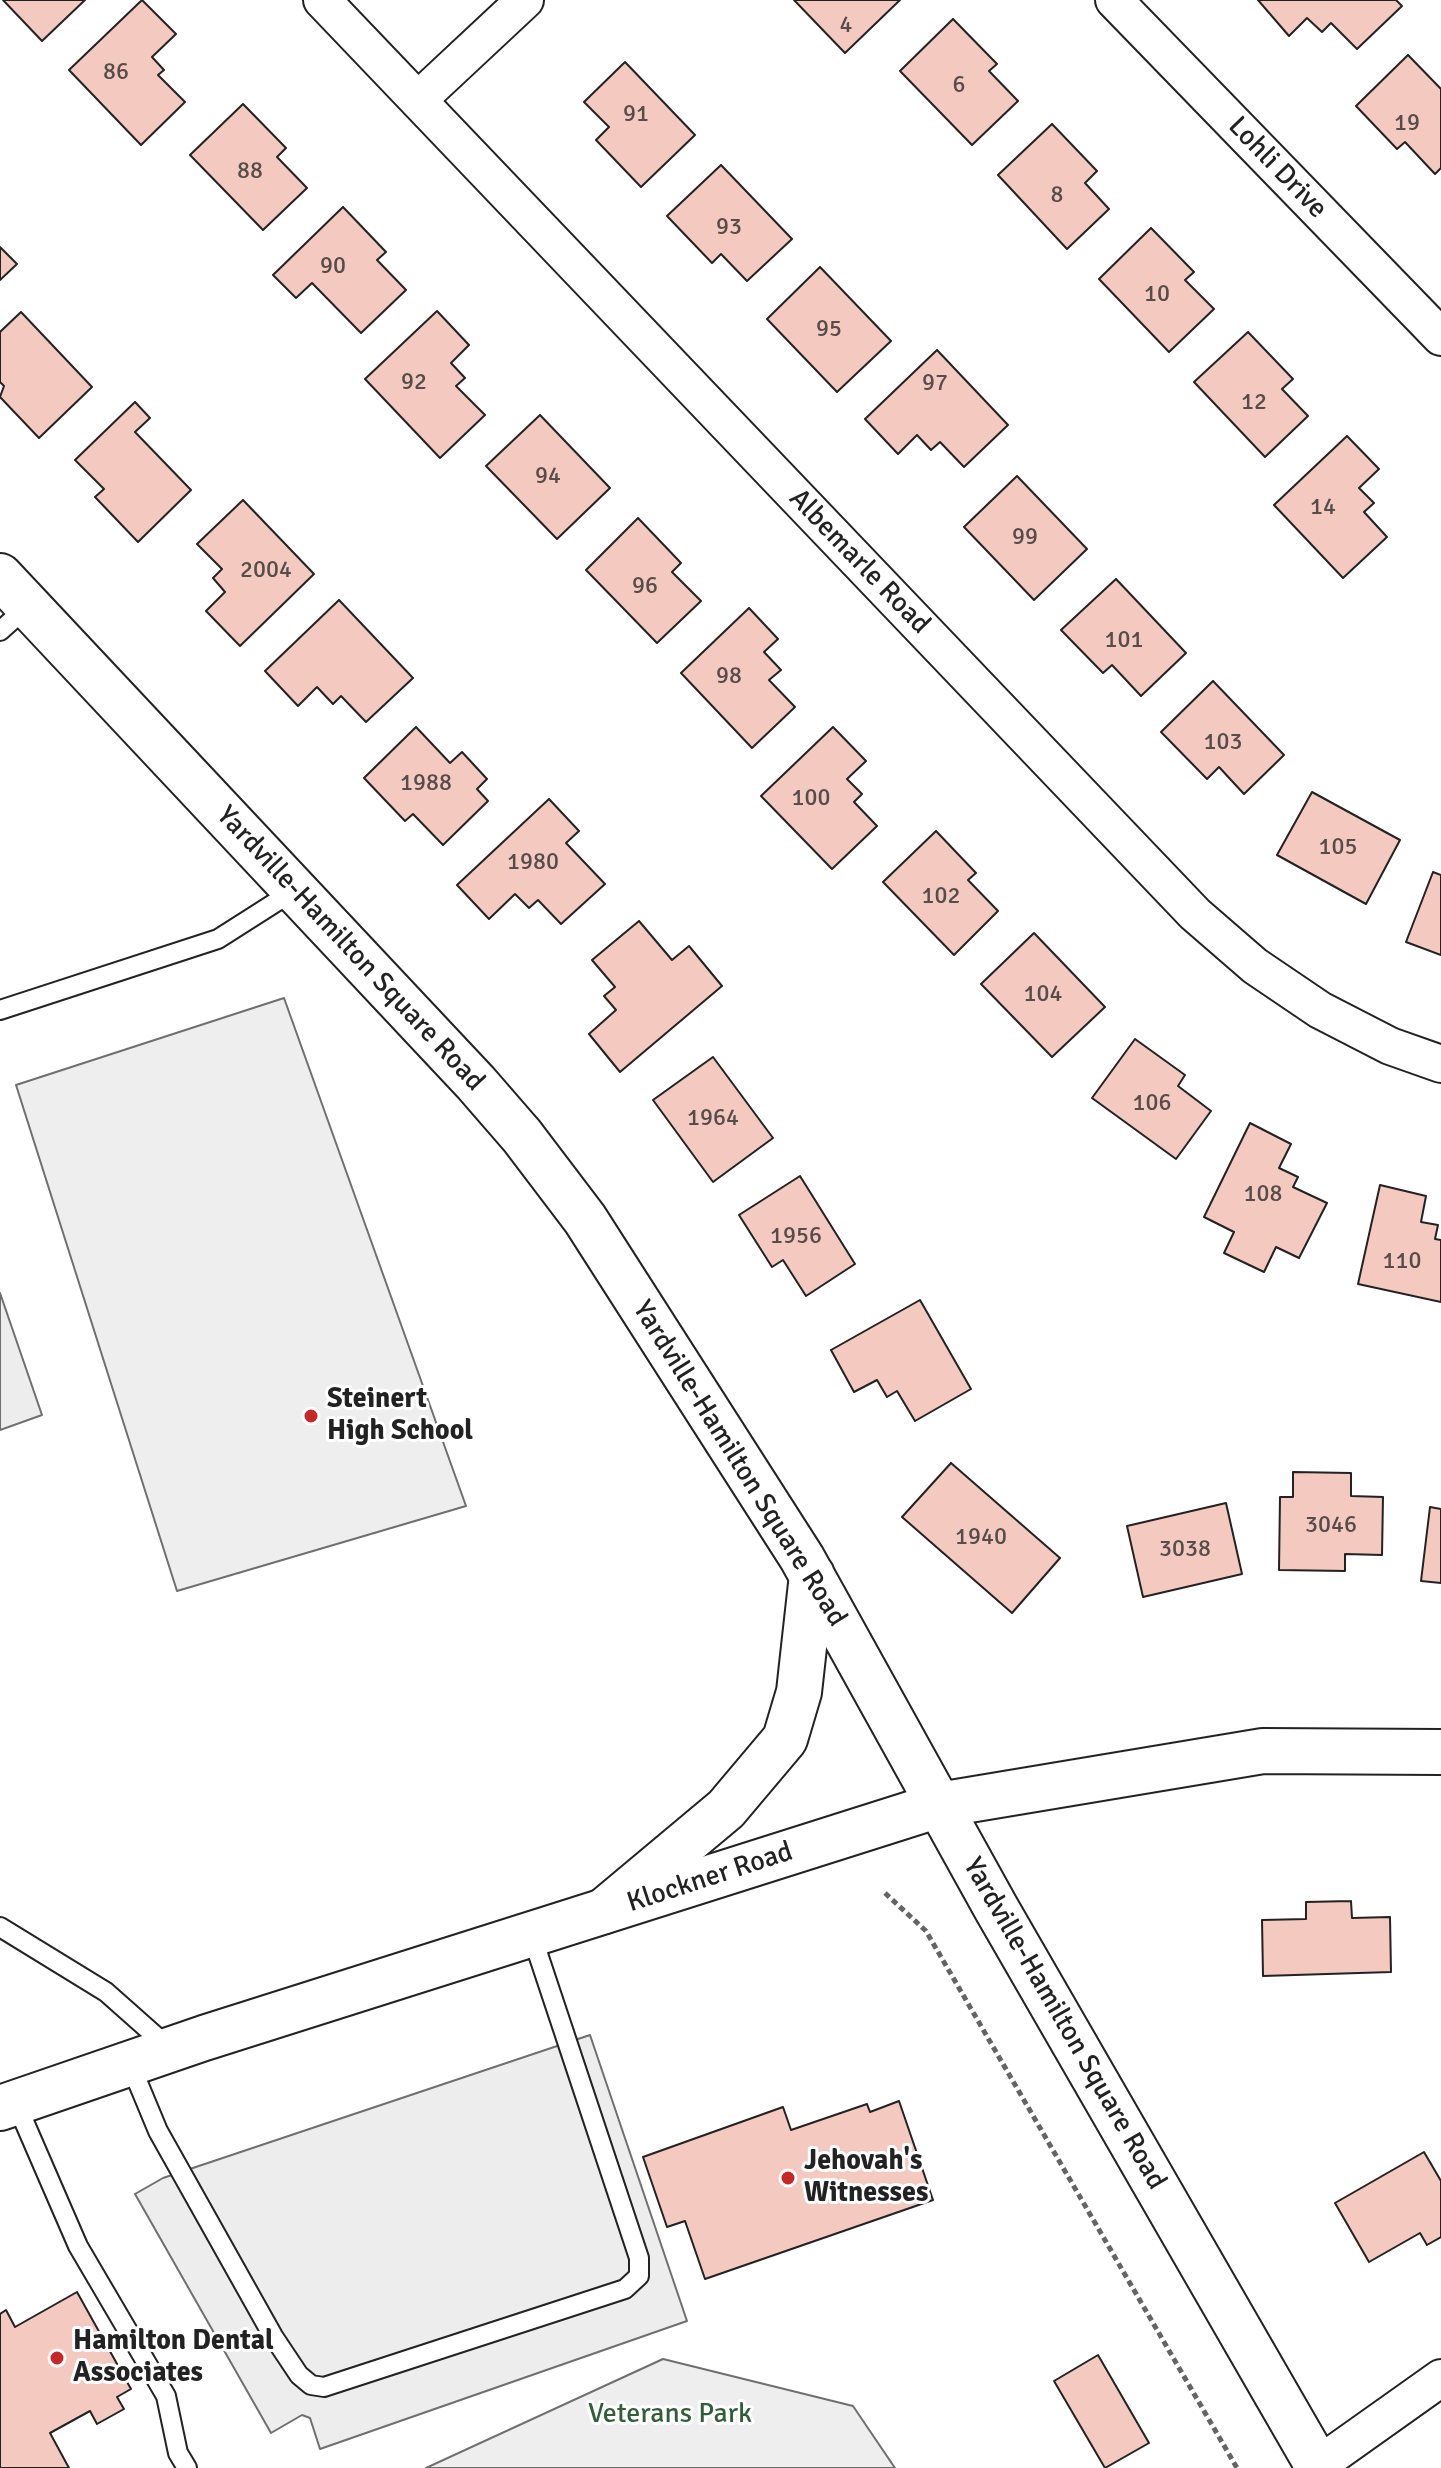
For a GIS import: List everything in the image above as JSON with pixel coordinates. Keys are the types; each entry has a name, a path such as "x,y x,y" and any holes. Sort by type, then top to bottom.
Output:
{"street":[{"name":"Albemarle Road","path":"322,0 1195,914 1255,966 1320,1010 1390,1046 1441,1064"},
{"path":"418,100 525,0"},
{"name":"Lohli Drive","path":"1114,0 1441,337"},
{"name":"Yardville-Hamilton Square Road","path":"9,604 295,890 476,1083 522,1136 576,1207 812,1575 939,1805 1318,2467"},
{"path":"601,1914 726,1809 785,1739 799,1692 812,1575"},
{"name":"Klockner Road","path":"8,2106 131,2066 170,2049 939,1805 1263,1751 1441,1752"},
{"path":"1318,2467 1441,2378"}],"lane":[{"path":"0,1010 218,939 295,890"},
{"path":"0,1927 106,1992 170,2049"},
{"path":"131,2066 158,2131 273,2336 299,2375 311,2385 324,2387 625,2289 639,2276 639,2258 532,1936"},
{"path":"8,2106 78,2246 166,2396 178,2453 187,2468"}],"path":[{"path":"885,1893 926,1931 1237,2468"}],"green space":[{"path":"284,998 466,1506 177,1591 16,1085"},
{"name":"Veterans Park","path":"663,2359 853,2406 895,2468 426,2468"}],"shaded area":[{"path":"0,1293 42,1415 0,1430"},
{"path":"590,2035 687,2321 320,2449 310,2418 302,2415 271,2433 135,2194 163,2178"}],"building":[{"path":"3,0 85,0 42,41"},
{"path":"142,0 176,34 152,57 164,70 158,75 185,102 141,145 69,70"},
{"path":"794,0 900,0 845,53"},
{"path":"1258,0 1396,0 1402,6 1357,49 1331,23 1322,32 1307,18 1289,36"},
{"path":"953,19 997,64 989,71 1018,101 972,145 900,71"},
{"path":"1408,55 1441,89 1441,168 1435,174 1405,142 1397,149 1356,106"},
{"path":"625,62 695,135 641,187 596,140 609,127 584,102"},
{"path":"243,104 286,148 277,157 307,188 263,230 190,155"},
{"path":"1052,124 1097,171 1085,183 1109,209 1067,249 998,175"},
{"path":"721,165 792,239 747,281 721,254 712,263 667,216"},
{"path":"343,207 386,252 377,260 406,290 361,333 312,283 296,298 273,275"},
{"path":"1151,228 1194,272 1185,280 1214,309 1169,352 1099,279"},
{"path":"0,247 17,264 0,280"},
{"path":"820,267 891,341 837,392 767,319"},
{"path":"437,311 469,345 451,363 465,378 456,386 485,415 440,458 365,379"},
{"path":"21,312 92,387 39,438 0,397 4,386 0,382 0,332"},
{"path":"1248,332 1293,379 1282,389 1308,416 1265,457 1194,382"},
{"path":"937,350 1008,425 964,467 940,442 931,450 917,435 898,454 865,419"},
{"path":"135,402 150,418 135,432 191,490 138,542 95,497 104,489 75,460"},
{"path":"540,415 610,488 557,539 486,466"},
{"path":"1347,436 1379,469 1359,488 1374,503 1364,512 1387,537 1343,578 1274,505"},
{"path":"1017,476 1087,549 1034,600 964,527"},
{"path":"243,500 314,574 240,646 206,611 225,592 213,578 222,569 197,544"},
{"path":"638,518 681,563 672,572 701,601 657,643 586,570"},
{"path":"1116,579 1186,653 1141,696 1112,665 1103,673 1061,630"},
{"path":"339,600 413,678 366,722 341,696 333,704 317,687 298,706 265,671"},
{"path":"749,608 778,639 764,652 781,670 769,680 795,707 752,748 681,673"},
{"path":"1213,681 1284,755 1244,794 1219,767 1207,779 1161,732"},
{"path":"416,727 450,763 462,752 487,779 477,789 488,801 443,845 413,814 405,821 364,778"},
{"path":"833,727 866,761 847,779 862,794 854,802 877,826 832,869 761,796"},
{"path":"1312,792 1400,840 1366,904 1277,855"},
{"path":"549,799 579,831 566,843 605,884 561,924 538,900 529,908 515,894 489,919 457,885"},
{"path":"936,831 976,873 968,880 998,911 954,955 883,882"},
{"path":"1433,872 1441,875 1441,955 1406,942"},
{"path":"639,921 672,960 689,946 722,986 620,1072 589,1034 616,1010 604,996 615,987 592,960"},
{"path":"1034,933 1105,1007 1052,1057 981,984"},
{"path":"1135,1039 1185,1075 1178,1086 1211,1111 1176,1159 1092,1098"},
{"path":"713,1057 773,1138 713,1182 653,1100"},
{"path":"1250,1123 1291,1144 1279,1168 1298,1177 1293,1187 1327,1203 1299,1258 1276,1247 1264,1272 1224,1253 1234,1232 1204,1217"},
{"path":"800,1176 855,1264 806,1296 783,1260 772,1267 739,1215"},
{"path":"1380,1185 1426,1196 1421,1222 1438,1225 1435,1239 1441,1240 1441,1302 1358,1284"},
{"path":"920,1300 971,1389 915,1421 897,1391 887,1397 877,1380 854,1392 831,1350"},
{"path":"951,1463 1060,1558 1012,1613 902,1517"},
{"path":"1293,1472 1351,1473 1351,1496 1383,1497 1382,1555 1345,1554 1345,1571 1279,1570 1280,1497 1293,1497"},
{"path":"1226,1503 1242,1574 1143,1597 1127,1526"},
{"path":"1430,1507 1441,1509 1441,1583 1421,1581"},
{"path":"1351,1901 1352,1918 1390,1917 1391,1972 1263,1976 1262,1920 1306,1919 1306,1902"},
{"name":"Jehovah's Witnesses","path":"899,2101 933,2200 705,2279 685,2221 667,2227 643,2157 783,2107 791,2130 867,2104 870,2112"},
{"path":"1424,2152 1441,2181 1441,2237 1427,2245 1420,2233 1369,2262 1335,2203"},
{"name":"Hamilton Dental Associates","path":"77,2292 131,2389 117,2397 124,2409 97,2424 90,2411 50,2433 69,2468 0,2468 0,2314 6,2310 15,2327"},
{"path":"1098,2355 1149,2443 1105,2468 1054,2381"}],"place":[{"name":"Steinert High School","path":"311,1416"},
{"name":"Jehovah's Witnesses","path":"788,2178"},
{"name":"Hamilton Dental Associates","path":"57,2358"}]}
